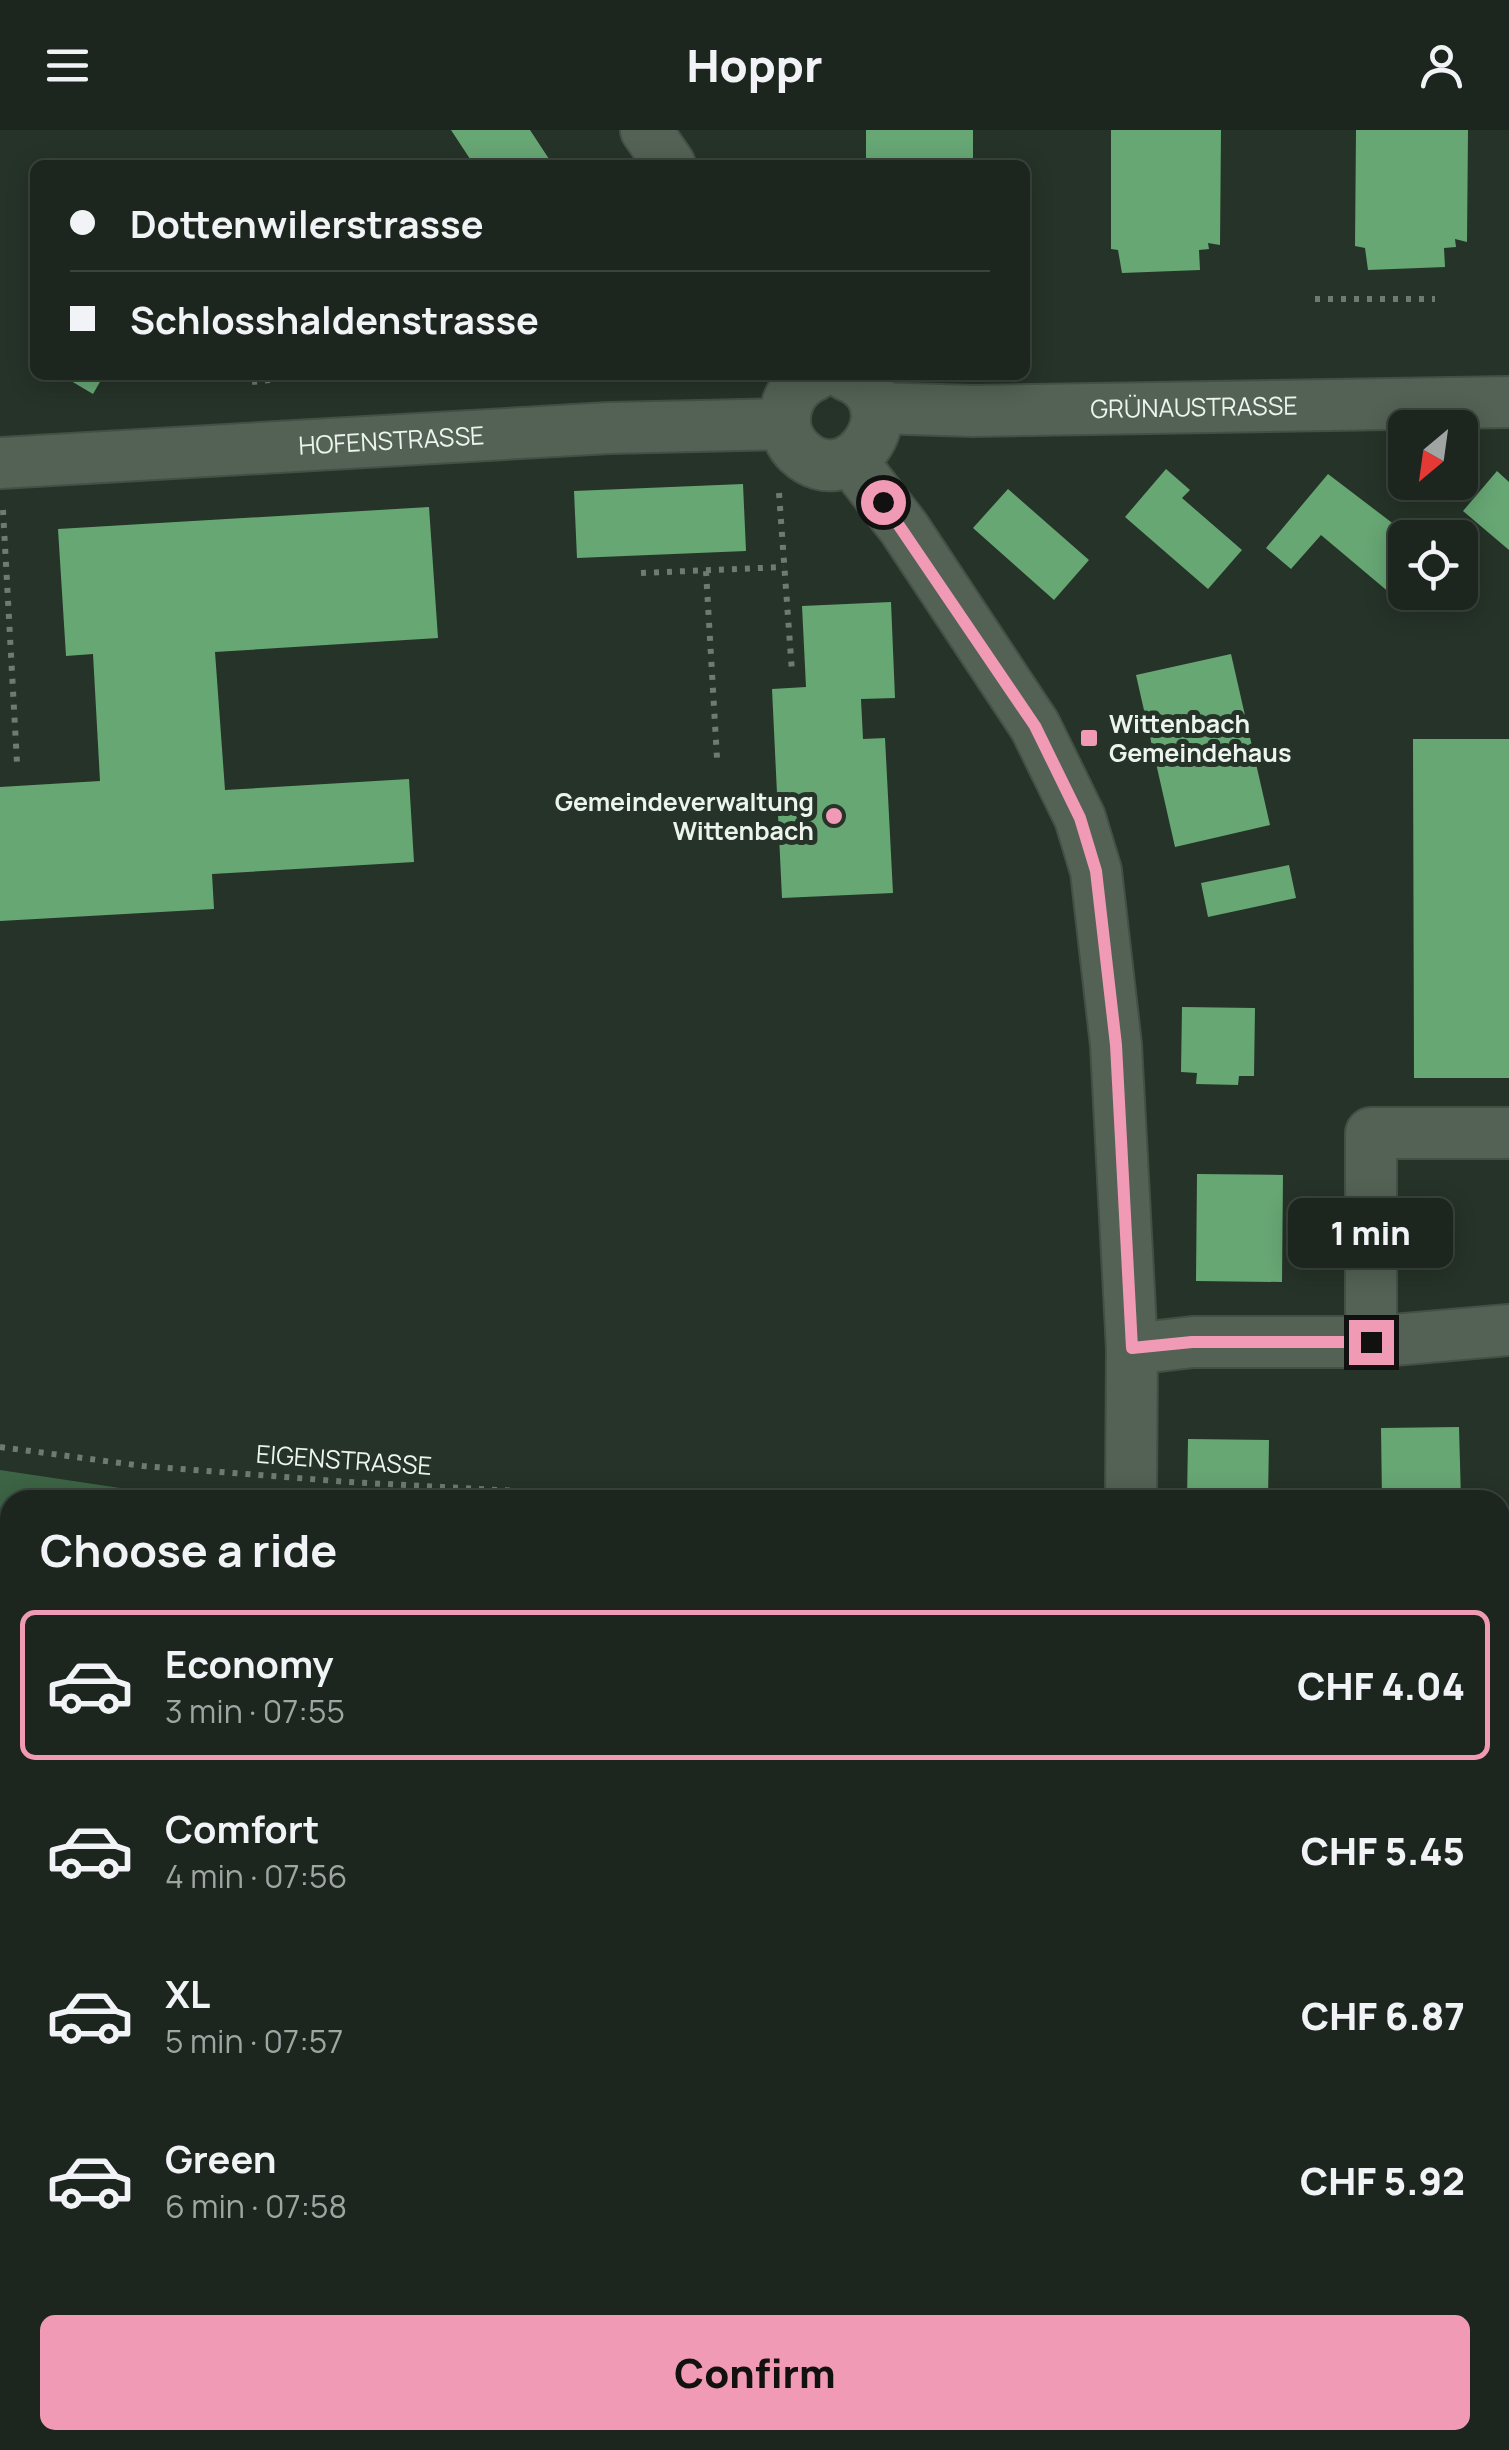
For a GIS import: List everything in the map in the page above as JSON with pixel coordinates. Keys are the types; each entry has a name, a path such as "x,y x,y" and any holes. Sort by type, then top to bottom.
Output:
{"street":[{"path":"646,130 667,160"},
{"path":"831,382 872,438 851,460 822,464 797,450 785,424 789,398 831,382"},
{"name":"GRÜNAUSTRASSE","path":"831,382 972,411 1509,402"},
{"name":"HOFENSTRASSE","path":"2,485 609,428 785,424"},
{"path":"851,460 904,528 1027,713 1080,818 1096,871 1110,981 1132,1348 1131,1490"},
{"path":"1371,1342 1371,1133 1509,1133"},
{"path":"1132,1348 1192,1342 1371,1342 1509,1330"}],"path":[{"path":"1315,298 1435,299"},
{"path":"252,382 270,380"},
{"path":"778,478 792,672"},
{"path":"2,485 17,763"},
{"path":"641,574 784,567"},
{"path":"706,571 717,758"},
{"name":"EIGENSTRASSE","path":"0,1447 143,1466 507,1490"}],"green space":[{"path":"0,1470 133,1490 0,1490"}],"building":[{"path":"451,130 530,130 550,160 471,160"},
{"path":"866,130 973,130 973,160 866,160"},
{"path":"1111,130 1221,130 1220,245 1208,243 1209,249 1199,250 1200,270 1122,273 1118,250 1111,249"},
{"path":"1356,130 1468,130 1467,242 1455,239 1456,247 1444,248 1445,267 1368,270 1365,248 1355,246"},
{"path":"69,380 101,380 93,394"},
{"path":"1166,469 1190,490 1182,498 1242,550 1208,589 1125,517"},
{"path":"1497,471 1509,482 1509,550 1463,511 1472,500 1478,500 1478,493"},
{"path":"1328,474 1388,520 1388,591 1321,535 1291,569 1266,548"},
{"path":"743,484 746,551 577,558 574,491"},
{"path":"1008,489 1089,560 1054,600 973,528"},
{"path":"429,507 438,638 215,652 225,790 409,779 414,862 212,874 214,909 0,921 0,787 100,781 93,654 66,656 58,529"},
{"name":"Gemeindeverwaltung Wittenbach","path":"891,602 895,698 861,699 863,739 885,738 893,893 782,898 772,689 806,687 802,606"},
{"path":"1231,654 1270,825 1175,847 1136,675"},
{"path":"1413,739 1509,739 1509,1078 1414,1078"},
{"path":"1289,865 1296,898 1208,917 1201,883"},
{"path":"1182,1007 1255,1008 1254,1076 1239,1076 1238,1085 1196,1084 1197,1073 1181,1072"},
{"path":"1197,1174 1283,1175 1282,1282 1196,1281"},
{"path":"1459,1427 1461,1490 1382,1490 1381,1428"},
{"path":"1188,1439 1269,1440 1268,1490 1187,1490"}],"place":[{"name":"Wittenbach Gemeindehaus","path":"1089,738"},
{"name":"Gemeindeverwaltung Wittenbach","path":"834,816"}],"route":[{"path":"883,502 1035,726 1080,818 1096,871 1116,1045 1132,1348 1192,1342 1371,1342"}]}
